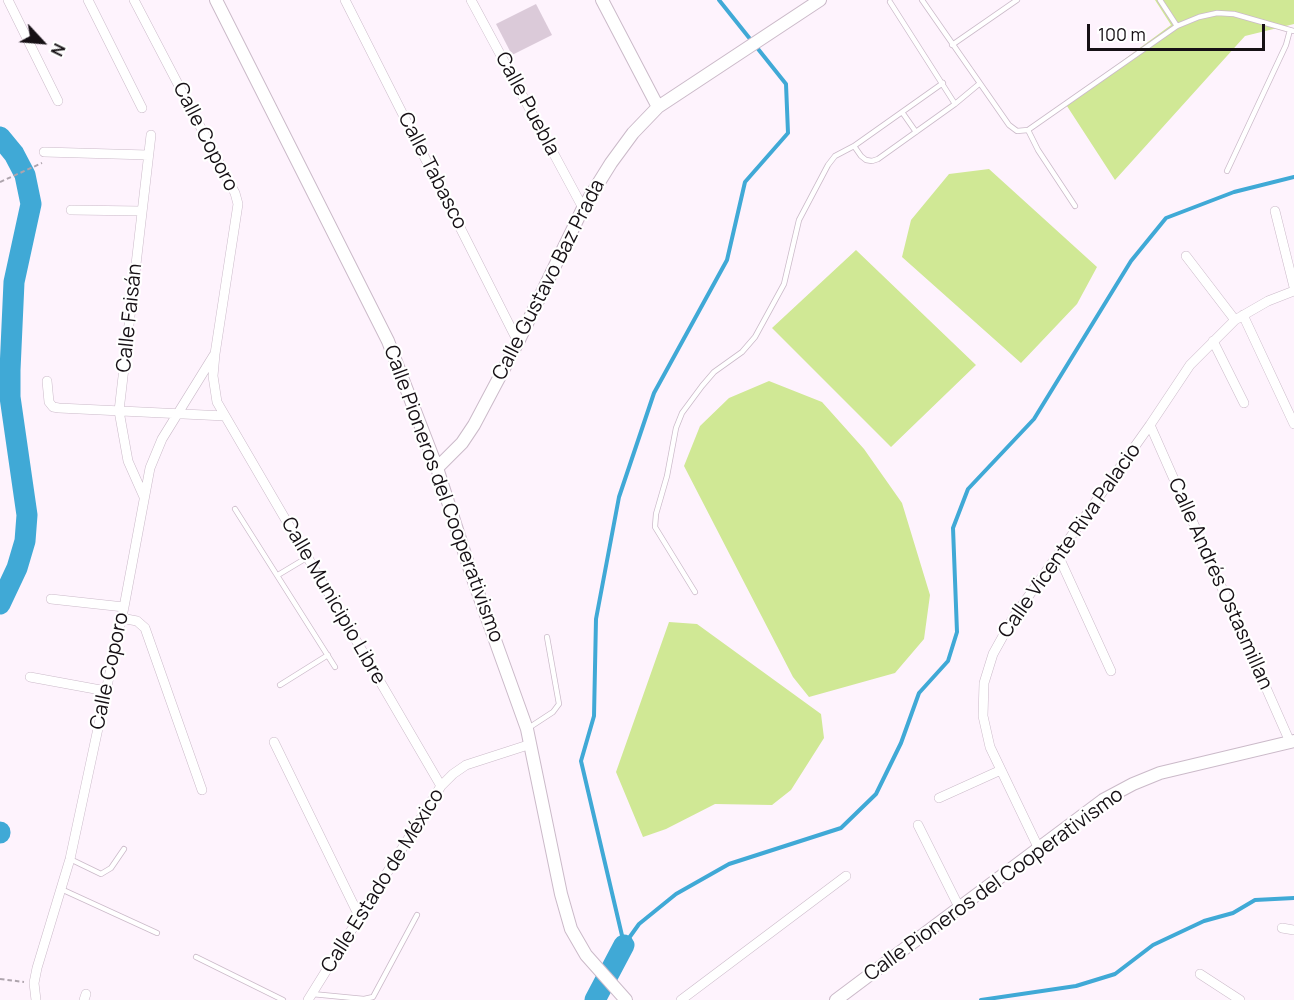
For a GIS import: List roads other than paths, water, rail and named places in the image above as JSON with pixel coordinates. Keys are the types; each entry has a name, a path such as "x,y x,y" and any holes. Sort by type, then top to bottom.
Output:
{"street":[{"path":"8,0 58,101"},
{"path":"88,0 142,108"},
{"name":"Calle Coporo","path":"134,0 235,193 238,204 215,354 214,390 217,402 225,416"},
{"name":"Calle Pioneros del Cooperativismo","path":"216,0 388,341 437,468 472,576 527,729 561,894 571,929 592,962 623,997"},
{"name":"Calle Tabasco","path":"345,0 518,342"},
{"name":"Calle Puebla","path":"471,0 583,208"},
{"path":"602,0 658,107"},
{"name":"Calle Gustavo Baz Prada","path":"437,468 462,443 474,425 518,342 583,208 633,133 658,107 820,0"},
{"name":"Calle Faisán","path":"144,497 128,461 119,411 151,135"},
{"path":"44,152 148,155"},
{"path":"70,210 141,212"},
{"path":"1275,211 1294,287"},
{"path":"1186,256 1239,317 1294,424"},
{"name":"Calle Vicente Riva Palacio","path":"1038,847 990,747 983,716 984,683 993,654 1013,618 1190,365 1239,317 1268,301 1294,291"},
{"path":"1213,341 1244,403"},
{"name":"Calle Coporo","path":"36,1000 34,983 37,968 70,859 155,452 215,354"},
{"path":"47,381 47,396 53,406 225,416"},
{"name":"Calle Municipio Libre","path":"225,416 441,786"},
{"name":"Calle Andrés Ostasmillan","path":"1150,425 1292,742"},
{"path":"1058,555 1111,671"},
{"path":"51,599 124,607"},
{"path":"121,618 137,621 145,628 202,790"},
{"path":"30,677 106,691"},
{"path":"274,742 359,916"},
{"name":"Calle Pioneros del Cooperativismo","path":"836,1000 1103,800 1160,773 1292,742"},
{"name":"Calle Estado de México","path":"310,997 441,786 466,765 531,744"},
{"path":"939,798 1001,770"},
{"path":"918,825 959,907"},
{"path":"681,1000 846,876"},
{"path":"1282,928 1294,930"},
{"path":"1200,974 1240,1000"}],"lane":[{"path":"922,0 979,84 1009,125 1017,131 1028,130 1178,26 1198,17 1217,12 1234,14 1292,31 1227,171"},
{"path":"952,45 1017,0"},
{"path":"1160,0 1178,26"},
{"path":"890,2 956,104"},
{"path":"695,592 655,527 656,513 681,413 714,372 742,352 755,337 784,284 799,220 828,165 836,156 854,146 943,83"},
{"path":"854,146 866,160 872,161 956,104 979,84"},
{"path":"902,112 916,132"},
{"path":"1028,130 1038,150 1075,206"},
{"path":"235,509 335,666"},
{"path":"278,575 308,557"},
{"path":"527,729 553,712 559,704 547,637"},
{"path":"280,685 328,655"},
{"path":"70,859 101,874 111,868 124,849"},
{"path":"61,889 157,933"},
{"path":"310,997 364,999 374,997 417,915"},
{"path":"196,957 283,1000"}],"waterway":[{"path":"624,944 581,761 594,716 596,619 619,497 654,393 727,260 745,182 788,133 786,84 719,0"},
{"path":"0,137 14,154 25,175 31,204 14,282 10,370 10,397 27,515 25,541 17,568 0,604"},
{"path":"624,945 639,924 676,894 729,864 841,828 876,794 901,743 919,693 948,661 957,632 953,528 968,489 1034,419 1131,261 1166,218 1234,192 1294,177"},
{"path":"981,1000 1076,986 1115,974 1153,945 1204,921 1233,913 1255,900 1294,898"},
{"path":"595,1000 624,945"}]}
